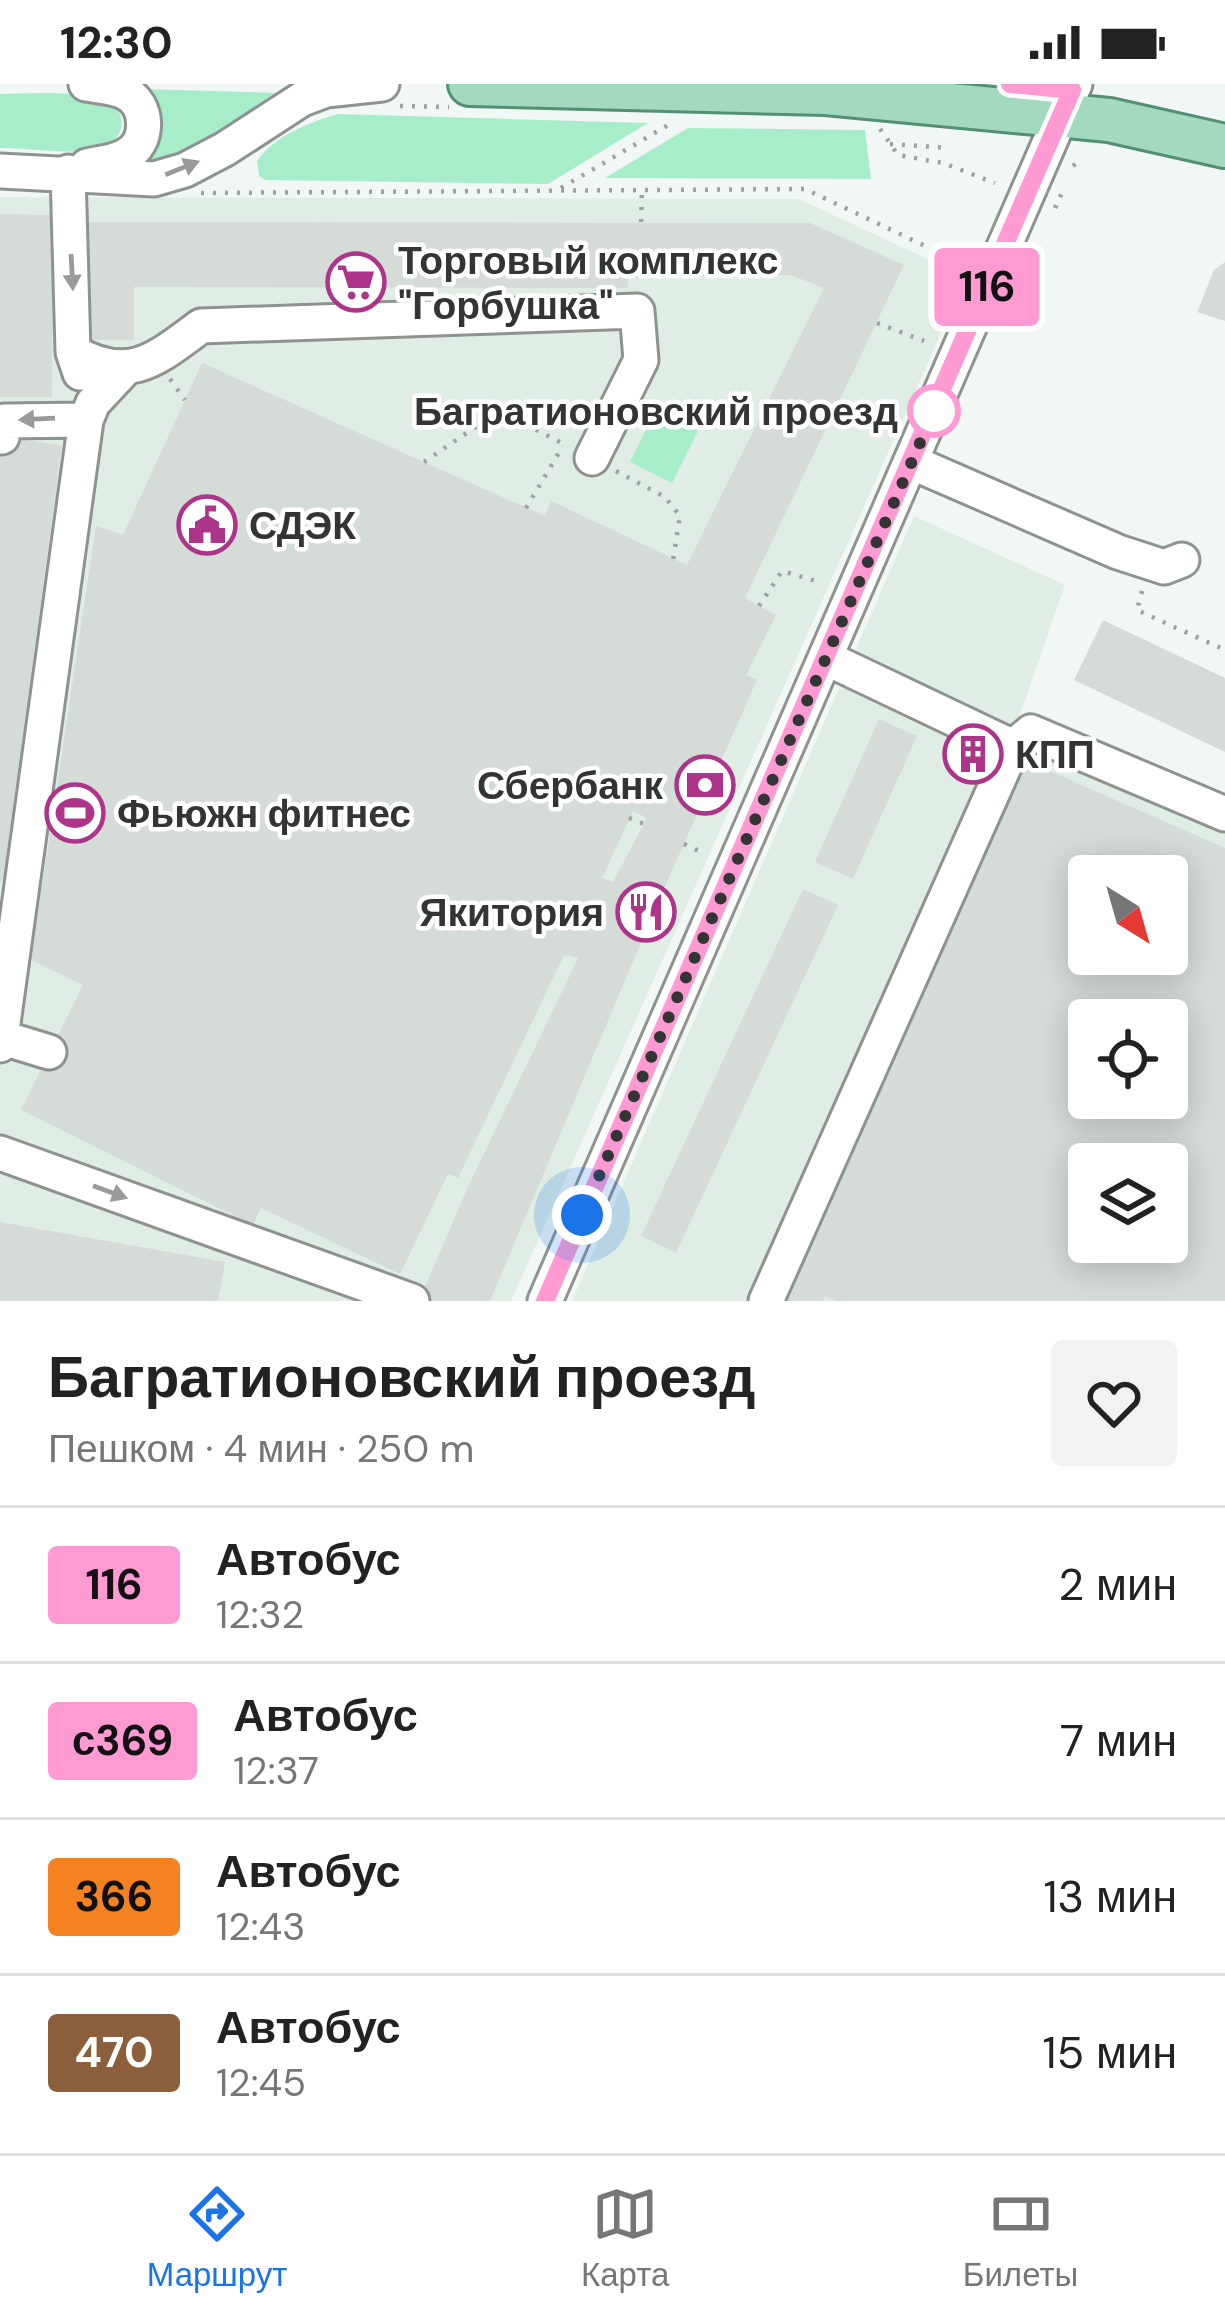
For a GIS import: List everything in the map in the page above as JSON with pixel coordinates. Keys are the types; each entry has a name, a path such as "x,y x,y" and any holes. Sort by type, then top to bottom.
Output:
{"main road":[{"path":"470,84 1070,96 1148,101 1225,120"},
{"path":"1011,84 1070,96 1128,123 1225,146"}],"street":[{"path":"68,182 134,150 143,131 141,110 128,94 86,84"},
{"path":"0,171 68,182 154,179 184,170 225,148 302,99 326,90 382,84"},
{"path":"545,1301 1070,96"},
{"path":"50,1052 0,1040 89,412 73,352 68,182"},
{"path":"73,352 94,364 124,370 156,359 201,326 638,311 641,360 578,451"},
{"path":"2,437 5,421 89,412 124,370"},
{"path":"911,462 1166,561"},
{"path":"826,658 1013,747"},
{"path":"766,1301 1013,747 1030,732 1225,814"},
{"path":"0,1153 412,1301"}],"path":[{"path":"556,191 670,124"},
{"path":"890,144 950,148"},
{"path":"898,155 943,163 995,183"},
{"path":"1046,226 1065,185"},
{"path":"641,222 642,189"},
{"path":"190,193 805,189 959,262"},
{"path":"877,323 924,341"},
{"path":"424,462 500,411 665,497 680,516 674,560"},
{"path":"526,508 578,451"},
{"path":"1166,561 1137,610 1225,650"},
{"path":"759,605 782,571 819,582"},
{"path":"629,818 644,824"},
{"path":"684,844 701,852"}],"shaded area":[{"path":"0,197 799,199 966,277 511,1301 0,1301"},
{"path":"914,516 1065,585 1013,735 1225,828 1225,1301 572,1301"}],"green space":[{"path":"142,89 280,93 192,148 157,160 143,158"},
{"path":"0,94 94,98 120,113 118,137 94,150 0,148"},
{"path":"338,114 648,123 548,184 265,180 259,176 257,161 273,144"},
{"path":"688,128 865,130 871,179 605,178"},
{"path":"656,410 698,431 672,483 630,462"}],"building":[{"path":"0,214 53,215 52,397 0,397"},
{"path":"85,222 810,223 904,265 745,598 776,615 746,675 757,680 490,1301 419,1301 578,958 564,955 458,1178 448,1174 400,1274 261,1208 253,1225 21,1110 83,985 31,960 96,526 123,535 202,363 545,516 551,501 687,565 824,288 791,275 628,277 628,288 134,287 134,340 84,340","holes":["633,811 647,818 613,882 602,878"]},
{"path":"1225,262 1225,321 1197,312 1214,270"},
{"path":"0,437 62,445 3,881 0,881"},
{"path":"1103,620 1225,678 1225,752 1074,680"},
{"path":"879,719 917,736 853,879 815,862"},
{"name":"КПП","path":"972,739 987,747 976,766 962,758"},
{"path":"1018,757 1225,848 1225,1301 836,1301 825,1296 823,1301 771,1301"},
{"path":"803,889 838,905 676,1253 641,1236"},
{"path":"0,1222 225,1262 218,1301 0,1301"}],"bus line":[{"name":"116","path":"545,1301 1072,90 1010,84"}],"place":[{"name":"Торговый комплекс \"Горбушка\"","path":"356,282"},
{"name":"Багратионовский проезд","path":"934,411"},
{"name":"СДЭК","path":"207,525"},
{"name":"КПП","path":"973,754"},
{"name":"Сбербанк","path":"705,785"},
{"name":"Фьюжн фитнес","path":"75,813"},
{"name":"Якитория","path":"646,912"}],"route":[{"path":"582,1215 934,411"}]}
